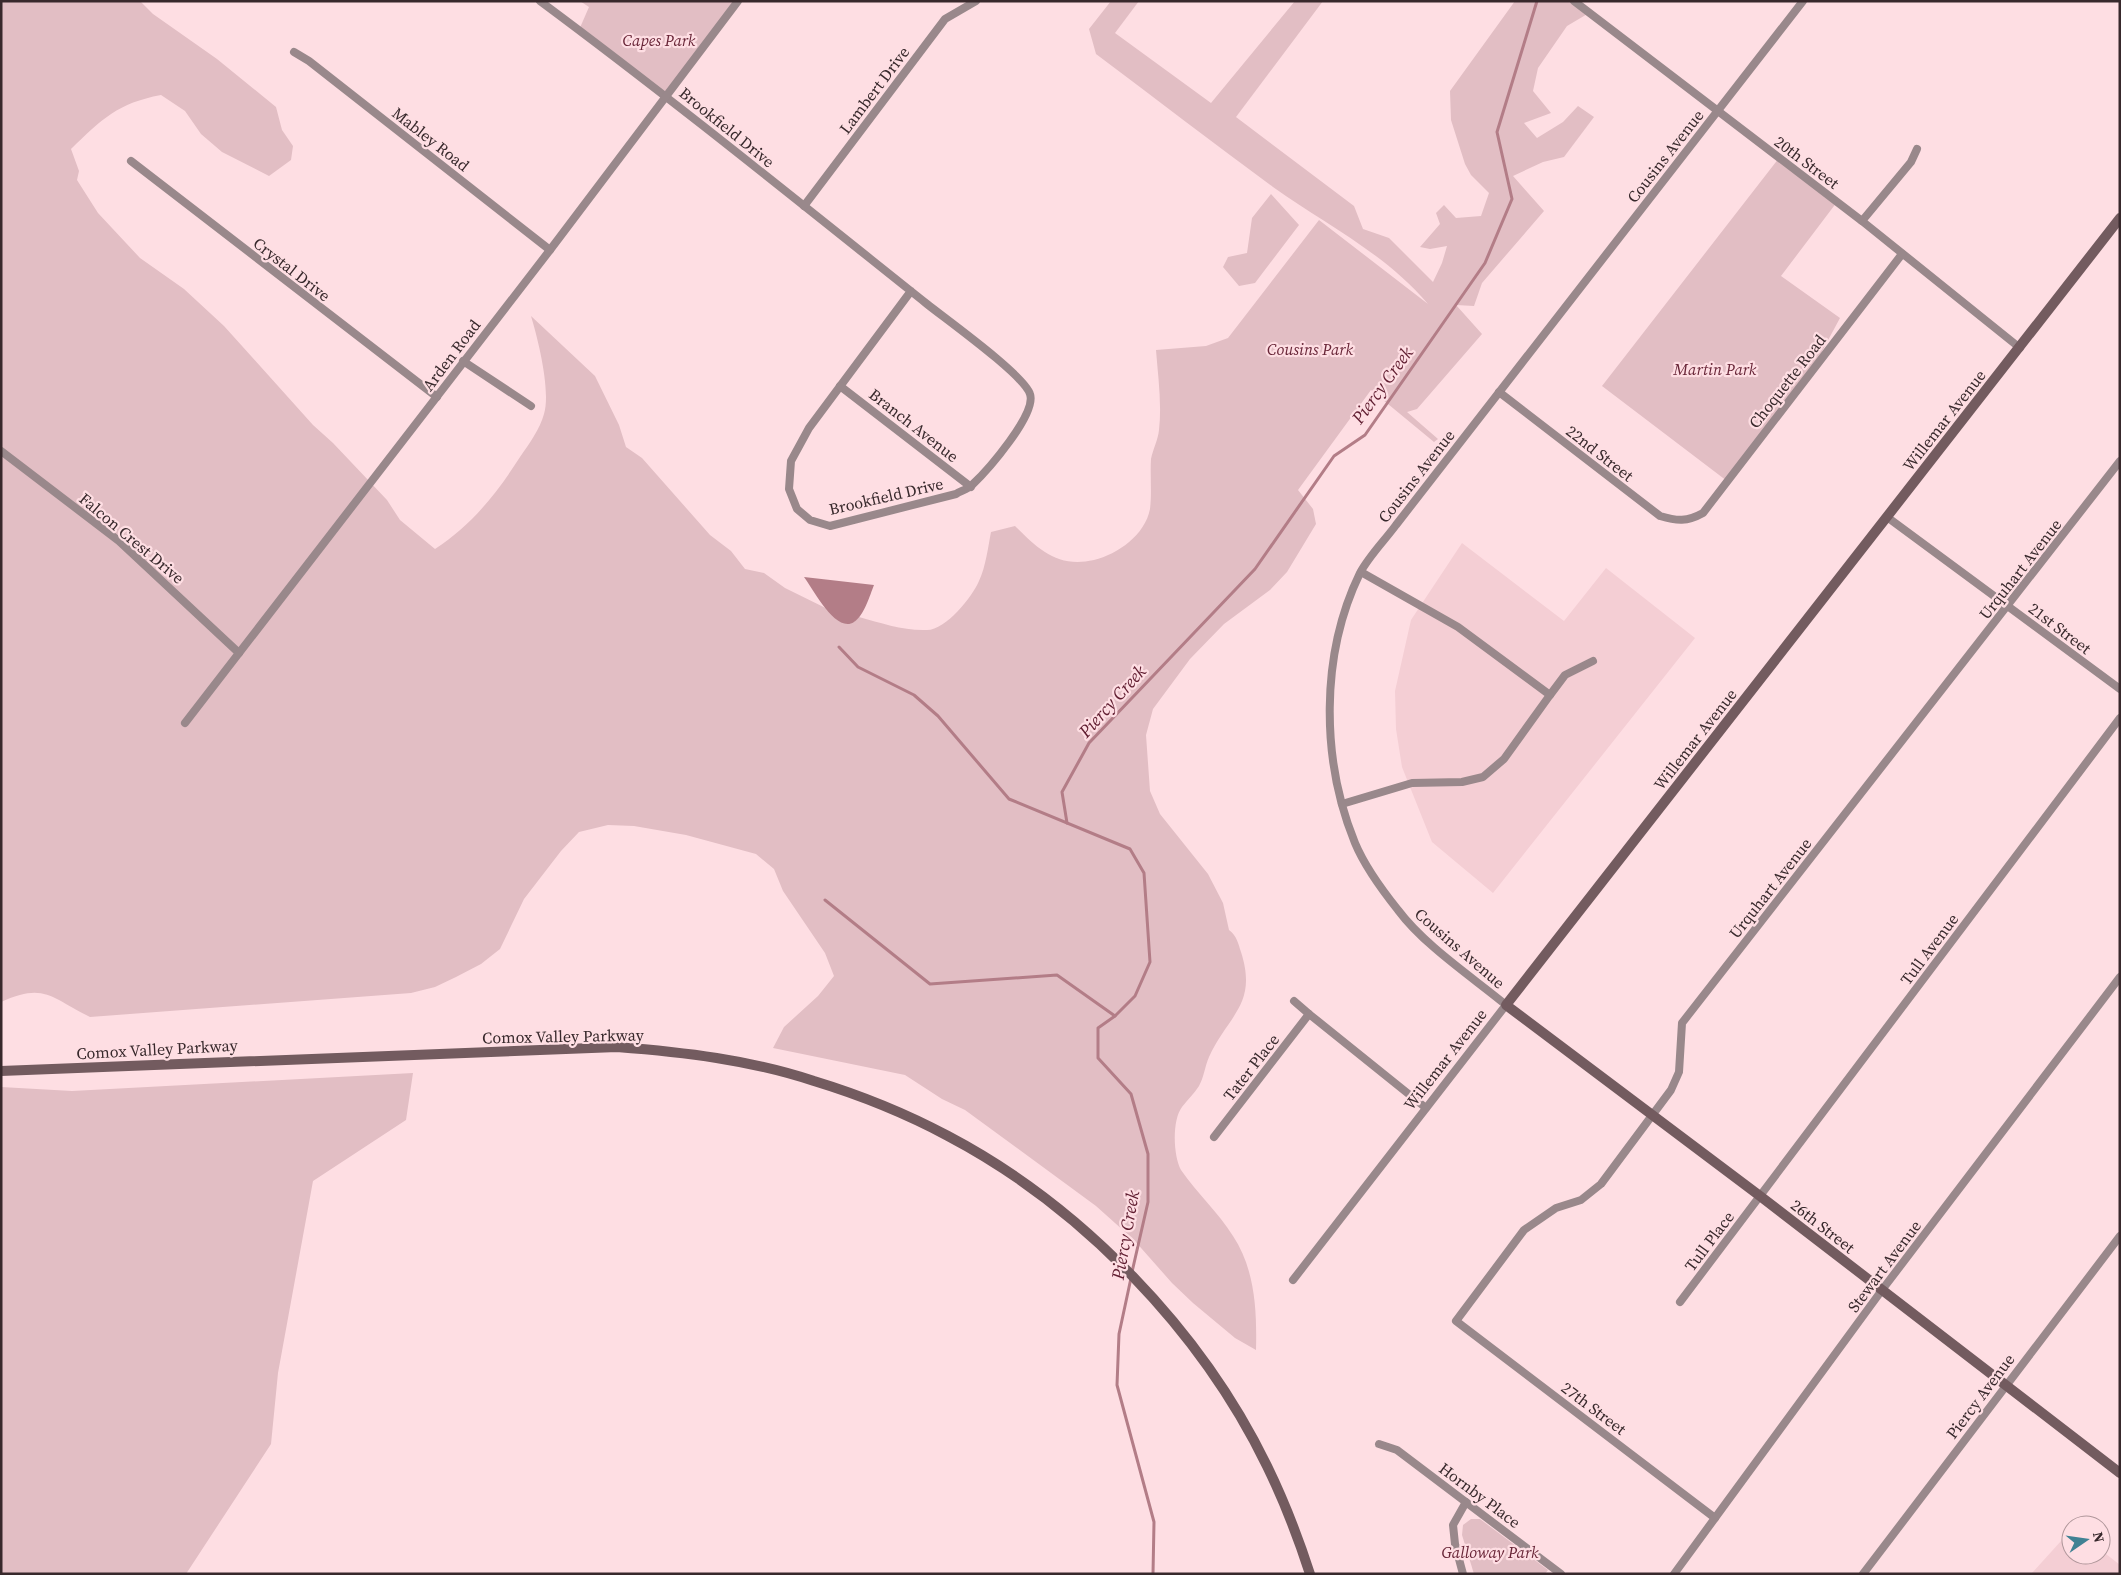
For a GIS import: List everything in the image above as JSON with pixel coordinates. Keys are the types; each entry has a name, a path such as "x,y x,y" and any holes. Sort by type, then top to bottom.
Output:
{"street":[{"name":"Brookfield Drive","path":"540,1 666,96 911,291 1020,379 1031,395 1029,410 1009,441 971,486 956,494 830,526 810,520 797,509 789,488 791,462 809,428 911,291"},
{"name":"Arden Road","path":"185,723 550,250 738,1"},
{"name":"Lambert Drive","path":"804,206 945,19 976,1"},
{"name":"20th Street","path":"1574,1 1862,221 2020,348"},
{"name":"Cousins Avenue","path":"1506,1005 1433,944 1399,912 1378,883 1356,844 1342,804 1331,753 1331,689 1336,647 1350,597 1361,572 1803,1"},
{"name":"Mabley Road","path":"294,52 309,61 550,250"},
{"path":"1862,221 1911,162 1917,148"},
{"name":"Crystal Drive","path":"131,161 437,397"},
{"name":"Willemar Avenue","path":"1293,1280 2120,218"},
{"name":"Choquette Road","path":"1690,520 1703,513 1902,254"},
{"path":"463,361 531,406"},
{"name":"Branch Avenue","path":"840,386 971,486"},
{"name":"22nd Street","path":"1499,392 1660,516 1677,521 1690,520"},
{"name":"Falcon Crest Drive","path":"1,451 119,541 239,652"},
{"name":"Urquhart Avenue","path":"1456,1320 1524,1230 1556,1208 1581,1200 1602,1184 1672,1090 1679,1072 1682,1023 2009,606 2120,461"},
{"name":"21st Street","path":"1887,517 2120,690"},
{"path":"1361,572 1458,627 1550,695"},
{"path":"1342,804 1412,783 1462,782 1483,776 1504,760 1565,675 1593,661"},
{"name":"Tull Avenue","path":"1760,1196 2120,718"},
{"name":"Stewart Avenue","path":"1674,1574 1882,1290 2120,977"},
{"path":"1294,1001 1426,1108"},
{"name":"26th Street","path":"1506,1005 1652,1117 1760,1196 2120,1473"},
{"name":"Tater Place","path":"1214,1137 1309,1014"},
{"name":"Comox Valley Parkway","path":"1,1071 617,1047 664,1051 732,1061 812,1080 878,1104 948,1136 1016,1178 1055,1207 1109,1252 1137,1280 1182,1333 1244,1425 1266,1464 1286,1506 1310,1574"},
{"name":"Tull Place","path":"1680,1302 1760,1196"},
{"name":"Piercy Avenue","path":"1863,1574 2120,1236"},
{"name":"27th Street","path":"1456,1320 1716,1518"},
{"name":"Hornby Place","path":"1379,1444 1397,1450 1561,1574"},
{"path":"1463,1574 1455,1544 1453,1525 1466,1502"}],"shaded area":[{"path":"1462,543 1564,621 1606,568 1695,638 1493,893 1432,842 1402,767 1396,729 1395,691 1411,620"},
{"path":"804,577 874,585 861,615 854,622 847,624 840,622 833,616 819,600"},
{"path":"2061,1541 2061,1565 2111,1565 2111,1558 2120,1565 2120,1574 2031,1574"}],"green space":[{"name":"Cousins Park","path":"1,1 140,1 153,14 217,59 276,107 282,130 293,146 291,160 269,176 222,152 201,134 185,111 161,95 133,103 112,114 92,129 71,149 79,171 77,180 98,213 140,258 184,289 224,326 313,425 333,443 387,500 400,520 435,549 461,530 493,496 530,442 542,420 546,404 545,379 531,316 595,376 619,425 626,447 642,458 710,535 731,551 745,569 764,573 785,588 854,622 859,617 918,630 934,629 942,625 957,612 971,595 976,588 983,569 991,532 1015,526 1032,543 1050,555 1060,559 1081,562 1094,560 1112,553 1136,535 1143,527 1150,509 1151,459 1159,430 1160,400 1156,350 1206,346 1228,338 1319,220 1428,304 1411,286 1374,255 1273,187 1096,54 1089,29 1111,1 1139,1 1115,33 1211,103 1295,1 1323,1 1236,117 1354,206 1363,229 1389,238 1433,282 1442,263 1447,246 1430,249 1420,247 1440,224 1436,213 1444,205 1456,218 1481,216 1489,193 1471,175 1465,164 1451,120 1450,91 1515,1 1574,1 1589,13 1567,26 1538,68 1533,91 1551,113 1524,123 1537,138 1563,122 1578,106 1594,117 1564,157 1543,162 1513,176 1544,211 1482,283 1474,306 1456,305 1482,334 1417,409 1407,412 1438,439 1434,442 1371,390 1298,490 1313,509 1316,524 1287,572 1270,590 1224,624 1190,659 1153,709 1146,735 1150,791 1160,814 1208,874 1223,903 1229,930 1237,940 1245,970 1246,985 1238,1009 1209,1057 1199,1086 1182,1107 1176,1120 1175,1147 1181,1170 1227,1227 1246,1262 1255,1305 1256,1350 1235,1338 1193,1303 1172,1283 1134,1240 1096,1206 965,1110 942,1099 905,1075 773,1048 784,1027 818,996 834,976 825,953 783,891 774,869 756,854 686,835 634,826 608,825 579,832 561,851 524,899 500,949 481,964 456,977 435,987 411,993 90,1017 56,999 38,993 28,993 1,1002"},
{"name":"Capes Park","path":"580,1 738,1 666,96 579,30 589,7"},
{"name":"Martin Park","path":"1779,158 1837,202 1781,276 1840,318 1812,370 1727,481 1602,386"},
{"path":"1271,194 1299,225 1255,283 1239,286 1223,267 1228,257 1247,253 1252,218"},
{"path":"413,1073 406,1120 313,1181 278,1373 271,1444 186,1574 1,1574 1,1087 72,1091"},
{"name":"Galloway Park","path":"1471,1519 1480,1519 1548,1570 1545,1574 1474,1574 1462,1535 1463,1525"}],"waterway":[{"name":"Piercy Creek","path":"1067,823 1062,792 1089,743 1255,569 1334,456 1365,435 1485,263 1512,199 1497,132 1537,1"},
{"name":"Piercy Creek","path":"839,647 858,667 914,695 938,716 1009,799 1130,849 1144,873 1150,962 1135,996 1115,1016 1098,1028 1098,1058 1131,1094 1148,1154 1148,1202 1132,1272"},
{"path":"825,900 930,984 1057,975 1115,1016"},
{"name":"Piercy Creek","path":"1131,1278 1119,1334 1117,1385 1154,1522 1153,1574"}]}
